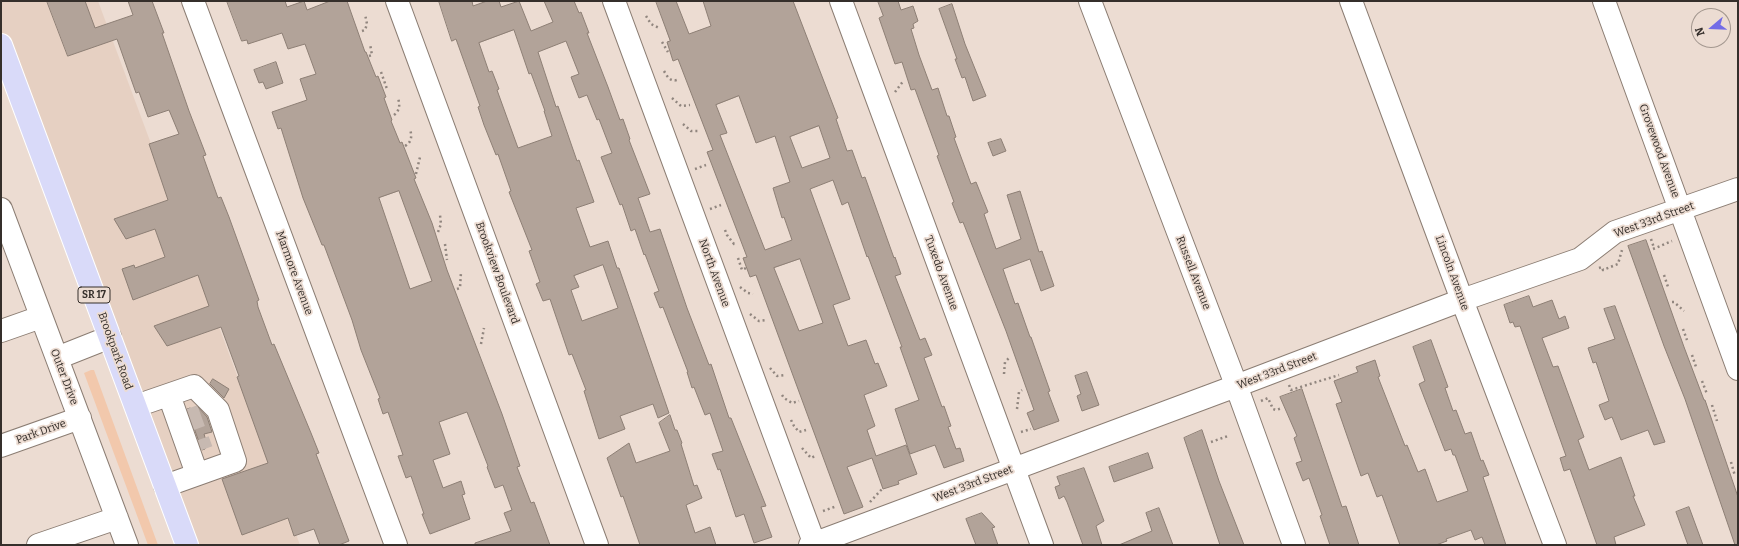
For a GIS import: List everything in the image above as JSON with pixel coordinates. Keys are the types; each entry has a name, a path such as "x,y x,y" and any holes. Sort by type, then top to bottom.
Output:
{"main road":[{"name":"Brookpark Road","path":"1,44 187,545"}],"street":[{"name":"Marmore Avenue","path":"193,1 396,545"},
{"name":"Brookview Boulevard","path":"397,1 597,545"},
{"name":"North Avenue","path":"614,1 813,545"},
{"name":"Tuxedo Avenue","path":"840,1 1042,545"},
{"name":"Russell Avenue","path":"1090,1 1236,386 1294,545"},
{"name":"Lincoln Avenue","path":"1351,1 1555,545"},
{"name":"Grovewood Avenue","path":"1604,1 1738,369"},
{"name":"West 33rd Street","path":"813,545 1462,300 1580,259 1615,232 1738,189"},
{"name":"Outer Drive","path":"2,215 127,545"},
{"path":"1,331 41,316"},
{"path":"57,358 110,337"},
{"path":"136,406 179,398 194,386 218,410 235,461 165,486"},
{"path":"179,398 203,472"},
{"name":"Park Drive","path":"1,446 80,418"},
{"path":"202,450 203,472"},
{"path":"38,545 117,518"}],"path":[{"path":"362,31 365,30 365,14"},
{"path":"646,16 651,24 659,28"},
{"path":"662,42 668,52"},
{"path":"369,56 372,55 370,44"},
{"path":"664,71 673,81 677,80"},
{"path":"381,72 387,89"},
{"path":"894,93 899,89 901,82 904,80"},
{"path":"394,115 398,112 400,105 398,98"},
{"path":"672,98 681,106 690,105"},
{"path":"683,124 691,131 698,131"},
{"path":"405,146 409,144 412,136 410,129"},
{"path":"416,174 420,157"},
{"path":"693,170 706,166"},
{"path":"708,210 721,205"},
{"path":"438,232 441,224 440,215"},
{"path":"725,230 727,236 734,244 736,243"},
{"path":"1650,238 1653,249 1674,241"},
{"path":"445,244 447,260"},
{"path":"1603,270 1618,264 1624,247"},
{"path":"738,258 742,270 746,268"},
{"path":"457,289 460,288 461,272"},
{"path":"1664,275 1668,287"},
{"path":"739,286 748,294 752,294"},
{"path":"1672,302 1684,311"},
{"path":"750,314 759,321 767,320"},
{"path":"481,344 484,328"},
{"path":"1683,329 1687,340"},
{"path":"1692,355 1696,367"},
{"path":"1004,374 1005,362 1010,357"},
{"path":"770,367 777,376 785,375"},
{"path":"1288,383 1291,390 1339,375"},
{"path":"1702,382 1707,394"},
{"path":"1017,409 1017,396 1022,390"},
{"path":"782,395 792,403 799,402"},
{"path":"1257,402 1268,398 1272,409 1276,410 1282,408"},
{"path":"1712,405 1717,421"},
{"path":"791,420 796,430 799,432 806,430"},
{"path":"1021,432 1031,429"},
{"path":"1211,442 1228,436"},
{"path":"802,448 808,457 815,456"},
{"path":"1730,462 1735,476"},
{"path":"867,505 882,489"},
{"path":"820,512 837,506"}],"shaded area":[{"path":"1,1 98,1 300,545 187,545 1,44"},
{"path":"94,370 158,545 148,545 84,373"}],"building":[{"path":"47,1 85,1 95,28 133,15 128,1 152,1 189,111 206,155 203,156 218,198 221,197 229,217 259,300 257,301 258,307 272,345 274,344 319,453 316,454 349,541 339,545 320,545 314,529 294,536 288,518 242,535 222,479 268,463 237,377 239,376 221,327 167,346 154,326 209,306 198,275 133,300 122,269 134,265 135,268 165,257 155,229 126,239 114,219 168,200 149,144 179,134 169,110 148,117 139,92 136,93 117,39 68,56"},
{"path":"227,1 285,1 287,7 304,1 307,10 330,1 347,1 365,52 376,77 378,76 386,97 384,98 392,120 391,121 400,143 402,142 416,178 414,179 432,223 447,270 502,414 520,466 517,467 531,503 534,502 550,545 475,545 475,543 511,531 504,513 512,510 503,485 495,488 467,412 439,422 450,454 433,460 443,488 461,481 465,494 462,495 470,519 430,534 422,514 424,514 411,476 406,478 398,456 403,455 388,412 383,414 378,399 380,398 361,350 352,320 324,245 322,245 303,198 281,128 278,129 272,112 307,100 300,79 316,74 305,44 288,49 282,33 248,44 247,40 242,41","holes":["399,191 432,281 410,289 379,198"]},
{"path":"439,1 472,1 473,6 487,1 499,1 501,7 519,1 531,31 553,22 544,1 574,1 579,13 581,12 589,33 587,33 620,120 623,119 630,139 629,140 650,194 638,198 650,232 660,229 687,308 709,365 711,364 729,418 731,418 766,506 761,507 772,537 754,543 744,514 736,517 720,469 718,470 712,454 723,451 710,413 705,415 694,387 692,388 688,372 663,307 660,308 654,293 659,291 645,254 644,255 635,229 631,231 622,204 620,205 601,157 612,153 599,119 597,120 587,95 579,98 571,77 579,74 566,41 538,52 556,107 558,106 577,161 579,160 594,202 576,208 590,247 608,241 617,268 619,268 669,413 658,418 653,404 620,416 625,429 599,439 584,391 586,390 572,354 569,355 550,299 543,301 536,284 540,282 529,251 532,250 509,192 511,191 498,154 496,155 484,125 478,107 480,106 456,39 452,41","holes":["514,30 529,74 531,73 545,111 552,136 518,148 497,90 499,89 492,71 489,72 479,43","603,265 618,308 582,321 571,290 579,287 574,276"]},
{"path":"656,1 676,1 689,34 711,26 703,1 793,1 838,118 836,119 847,151 852,150 862,178 865,177 894,258 895,257 901,274 895,276 920,340 925,338 932,355 924,358 942,407 944,406 951,426 948,427 956,449 960,448 964,461 944,468 935,445 910,454 895,409 919,400 900,347 902,347 868,256 867,257 848,202 842,205 833,180 810,189 850,299 833,305 848,346 866,340 875,364 878,363 887,386 864,395 875,426 867,430 876,456 906,445 917,474 898,481 899,484 883,489 872,458 847,467 863,507 844,514 756,275 750,277 743,258 747,257 707,152 713,150 678,59 673,61 667,42 670,41","holes":["739,96 756,143 775,136 790,182 773,188 782,218 784,217 792,240 765,250 720,135 727,133 716,105","819,126 830,158 802,168 790,137","800,259 823,323 799,331 774,268"]},
{"path":"878,1 898,1 901,10 913,6 918,21 913,24 914,28 911,29 919,55 932,90 938,88 947,116 949,116 956,137 954,138 971,184 976,182 988,212 984,214 996,249 1021,239 1007,195 1020,191 1039,252 1042,251 1054,286 1041,291 1030,259 1003,269 1015,304 1018,303 1031,337 1050,391 1048,392 1059,421 1034,430 1027,413 1034,410 1006,331 963,222 960,223 952,203 954,202 937,156 939,155 915,89 911,90 902,62 895,64 879,18 883,16"},
{"path":"952,4 965,44 986,96 973,101 965,77 962,78 955,59 957,59 939,9"},
{"path":"276,62 283,83 266,89 263,82 259,83 254,70"},
{"path":"1001,139 1006,151 993,156 988,143"},
{"path":"1646,240 1684,347 1705,400 1738,497 1738,545 1735,545 1685,399 1628,246"},
{"path":"1529,296 1533,307 1552,300 1559,319 1565,316 1569,328 1542,338 1553,367 1558,366 1584,437 1578,440 1589,470 1621,457 1635,496 1633,496 1645,525 1614,537 1616,545 1597,545 1570,469 1564,471 1560,458 1566,456 1520,326 1515,327 1513,322 1510,323 1504,305"},
{"path":"1615,306 1665,442 1654,445 1648,430 1621,440 1612,417 1605,420 1599,405 1609,401 1596,362 1593,363 1588,348 1615,339 1604,309"},
{"path":"1431,340 1448,387 1445,388 1453,411 1456,410 1465,434 1471,432 1481,461 1483,460 1489,475 1483,477 1506,545 1485,545 1482,537 1475,540 1471,530 1446,539 1447,541 1436,545 1400,545 1382,495 1377,497 1368,473 1361,476 1336,404 1342,402 1334,381 1358,372 1356,367 1375,360 1380,376 1378,377 1405,446 1407,445 1418,472 1425,469 1437,502 1468,491 1455,455 1453,455 1451,449 1445,451 1419,384 1425,381 1413,347"},
{"path":"1087,372 1099,405 1082,411 1077,396 1081,394 1075,376"},
{"path":"213,379 229,389 224,398 210,384"},
{"path":"1302,389 1342,507 1346,506 1359,545 1330,545 1320,516 1322,515 1309,478 1303,481 1296,463 1302,461 1294,438 1297,436 1280,397"},
{"path":"198,407 207,417 212,432 204,434 207,444 205,449 202,450 187,409 190,408 196,411"},
{"path":"670,415 675,430 677,430 682,443 681,444 694,486 697,485 702,498 686,505 695,533 710,527 716,545 640,545 623,496 621,497 607,458 629,443 636,463 670,451 659,423"},
{"path":"1202,430 1219,481 1244,545 1220,545 1184,438"},
{"path":"1148,453 1153,468 1114,482 1109,467"},
{"path":"1084,468 1104,521 1096,526 1102,545 1083,545 1067,502 1064,496 1059,499 1055,487 1060,485 1057,477"},
{"path":"1689,507 1703,545 1688,545 1676,512"},
{"path":"1159,508 1173,545 1119,545 1152,531 1146,513"},
{"path":"982,513 995,527 992,528 998,545 976,545 966,519"}],"tunnel":[{"path":"187,409 202,450"}]}
